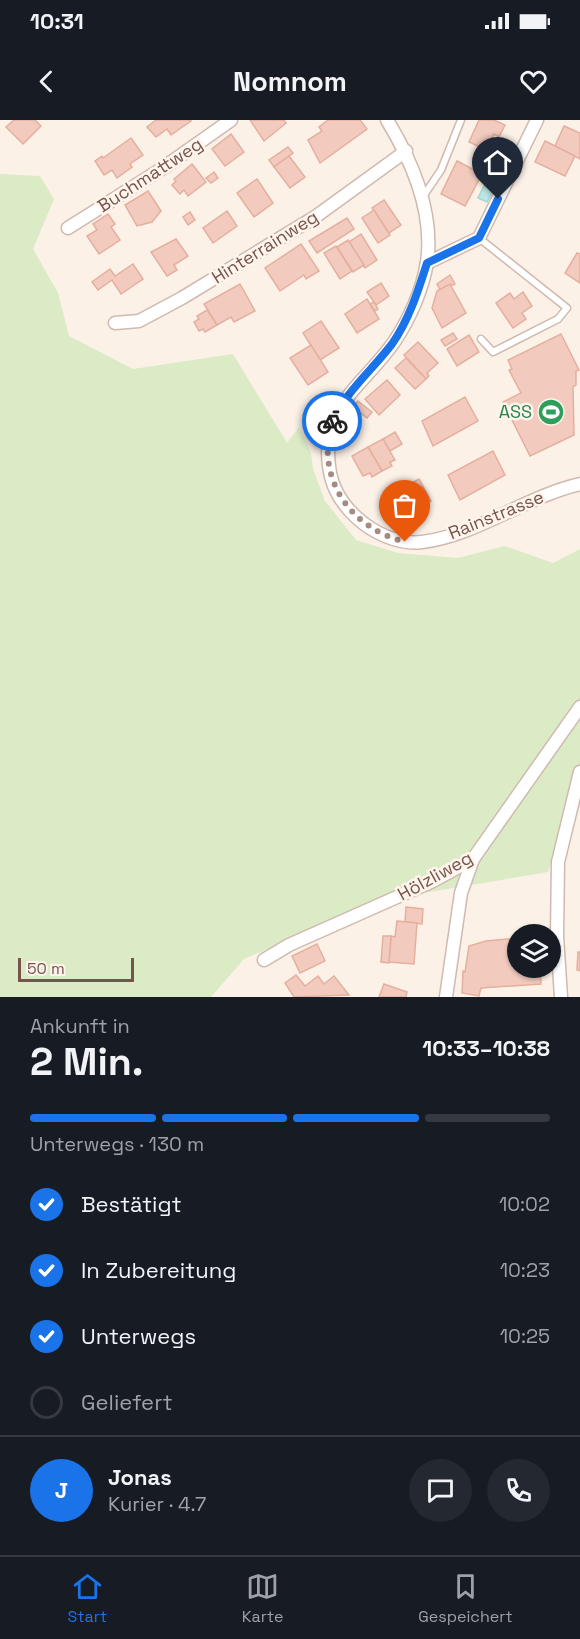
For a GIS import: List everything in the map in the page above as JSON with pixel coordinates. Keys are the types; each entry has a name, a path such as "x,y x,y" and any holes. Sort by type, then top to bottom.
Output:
{"street":[{"name":"Buchmattweg","path":"68,228 163,168 231,120"},
{"name":"Rainstrasse","path":"387,120 406,151 422,198 428,235 427,263 400,331 345,400 332,423 328,456 330,472 340,498 360,520 376,531 399,540 421,543 456,533 561,488 580,484"},
{"path":"427,263 479,238 537,120"},
{"name":"Hinterrainweg","path":"115,323 139,321 182,298 315,216 406,151"},
{"name":"Hölzliweg","path":"264,960 289,945 433,881 473,859 580,707"},
{"path":"561,997 556,936 558,862 580,772"},
{"path":"446,997 461,893 473,859"}],"lane":[{"path":"422,198 441,170 462,120"},
{"path":"479,238 567,308 558,320 493,352 481,339"}],"green space":[{"path":"0,174 40,176 54,199 33,249 58,293 69,336 133,369 233,354 287,443 299,427 311,453 313,469 325,501 356,540 398,553 458,558 505,546 553,563 580,549 580,774 548,872 382,900 244,959 211,997 0,997"}],"water":[{"path":"487,180 496,184 487,202 478,198"}],"building":[{"path":"14,120 35,120 41,126 23,144 6,127"},
{"path":"156,120 191,121 171,135 167,129 156,137 147,127"},
{"path":"250,120 284,120 286,123 264,141"},
{"path":"328,120 360,120 367,129 320,163 308,140 322,131 319,127"},
{"path":"479,120 494,120 505,125 499,137 494,134 486,150 469,142"},
{"path":"564,126 580,133 580,159 555,146"},
{"path":"231,134 244,152 225,166 212,149"},
{"path":"131,138 143,155 130,164 132,167 117,178 112,170 104,175 95,161"},
{"path":"545,141 575,156 565,176 535,162"},
{"path":"288,147 293,153 274,167 269,160"},
{"path":"289,156 305,177 290,188 274,167"},
{"path":"457,161 482,174 465,206 441,194"},
{"path":"192,164 206,182 188,196 184,190 180,194 172,185 176,181 174,179"},
{"path":"214,172 218,178 211,183 206,178"},
{"path":"257,179 273,203 254,217 237,193"},
{"path":"148,191 161,211 152,222 137,226 125,205"},
{"path":"384,200 401,225 389,233 372,208"},
{"path":"374,210 390,235 378,243 362,218"},
{"path":"227,211 237,226 213,243 203,228"},
{"path":"190,212 195,220 188,225 183,217"},
{"path":"108,214 115,224 111,227 120,240 99,254 87,236 97,230 93,224"},
{"path":"347,218 354,229 317,253 309,241"},
{"path":"361,234 377,260 365,268 349,242"},
{"path":"176,239 188,256 174,265 177,270 167,276 151,252"},
{"path":"348,240 364,265 353,272 337,247"},
{"path":"301,244 319,271 306,279 304,275 280,291 265,268"},
{"path":"336,246 352,271 340,279 324,253"},
{"path":"577,253 580,254 580,283 565,273"},
{"path":"133,264 143,279 121,294 112,280 98,290 92,282 110,269 115,276"},
{"path":"450,275 455,284 440,290 437,284"},
{"path":"381,283 389,296 376,305 367,292"},
{"path":"240,284 255,311 234,322 231,317 217,325 204,304"},
{"path":"450,284 466,313 442,328 432,308 437,291"},
{"path":"523,292 532,306 522,313 526,319 513,328 496,303 510,293 514,299"},
{"path":"367,299 379,319 357,333 345,314"},
{"path":"374,302 378,309 375,311 370,304"},
{"path":"207,310 217,325 205,332 203,329 199,331 194,322 199,319 197,316"},
{"path":"321,321 339,348 320,360 303,333"},
{"path":"453,333 457,339 445,346 441,340"},
{"path":"561,334 579,370 576,371 576,385 573,387 574,435 530,456 503,402 521,393 509,370 512,369 508,360"},
{"path":"469,335 479,352 457,366 447,349"},
{"path":"418,342 438,363 427,373 429,376 426,379 404,355"},
{"path":"311,345 328,372 308,385 290,358"},
{"path":"406,358 426,379 415,389 395,368"},
{"path":"387,380 400,395 379,415 365,399"},
{"path":"465,397 478,421 433,446 422,421"},
{"path":"358,401 372,412 367,418 353,407"},
{"path":"395,432 402,444 390,451 383,439"},
{"path":"383,439 395,460 390,462 392,466 382,471 368,447"},
{"path":"368,447 382,471 372,477 370,473 363,476 352,456"},
{"path":"493,451 505,475 460,500 448,475"},
{"path":"419,479 431,501 401,518 389,496"},
{"path":"406,907 423,909 422,924 405,922"},
{"path":"397,921 417,923 414,964 389,962 391,936 395,937"},
{"path":"383,936 391,936 389,963 381,962"},
{"path":"507,939 507,978 541,978 541,984 481,988 479,996 462,993 463,971 465,972 469,946 486,941"},
{"path":"317,944 325,961 300,973 292,956"},
{"path":"578,952 580,952 580,971 577,970"},
{"path":"296,975 305,986 318,976 324,984 334,976 349,995 294,997 285,983"},
{"path":"384,984 407,992 406,997 379,997"}],"way so far":[{"path":"332,421 328,439 328,456 330,472 340,498 349,510 370,528 405,542"}],"place":[{"name":"ASS","path":"551,412"}],"route":[{"path":"332,421 345,400 386,352 400,331 410,311 427,263 479,238 498,199"}]}
